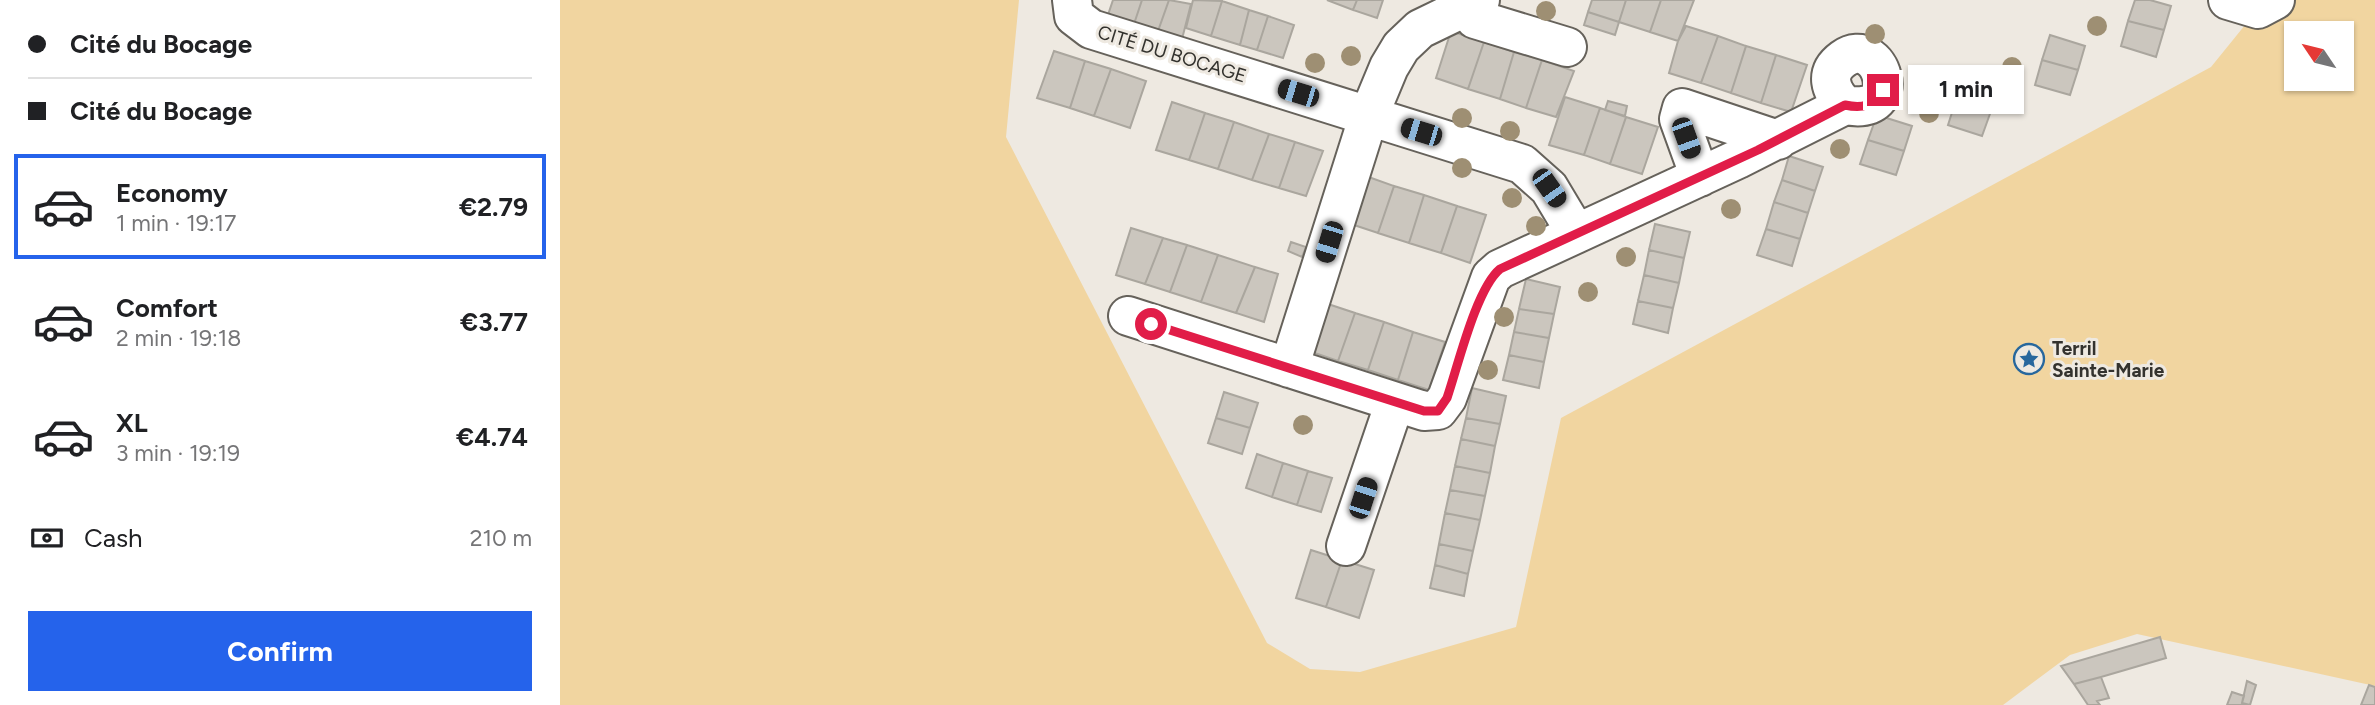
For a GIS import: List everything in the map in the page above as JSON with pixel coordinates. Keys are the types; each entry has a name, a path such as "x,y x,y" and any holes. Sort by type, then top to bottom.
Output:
{"street":[{"name":"CITÉ DU BOCAGE","path":"1072,0 1074,16 1091,29 1522,164 1549,188 1576,233"},
{"path":"2228,0 2258,9 2275,0"},
{"path":"1289,368 1369,116 1389,67 1401,47 1420,29 1475,3 1475,19 1567,47"},
{"path":"1128,316 1424,411 1438,411 1447,398 1491,277 1500,269 1778,140 1845,105"},
{"path":"1700,177 1679,119 1682,108 1778,140"},
{"path":"1346,546 1395,402"}],"shaded area":[{"path":"560,0 1019,0 1006,137 1267,643 1310,669 1360,672 1516,627 1561,418 2211,67 2258,9 2275,0 2375,0 2375,686 2137,634 2070,655 2003,705 560,705"}],"building":[{"path":"1113,0 1142,0 1134,24 1108,15"},
{"path":"1142,0 1169,0 1158,31 1134,24"},
{"path":"1169,0 1191,4 1182,39 1158,31"},
{"path":"1193,0 1222,1 1211,36 1186,28"},
{"path":"1327,0 1357,0 1353,10"},
{"path":"1357,0 1383,0 1377,18 1353,10"},
{"path":"1592,0 1626,0 1619,22 1588,12"},
{"path":"1626,0 1661,0 1650,32 1619,22"},
{"path":"1661,0 1694,0 1678,41 1650,32"},
{"path":"2135,0 2150,0 2171,6 2164,30 2128,21"},
{"path":"1222,1 1249,10 1240,45 1211,36"},
{"path":"1249,10 1268,16 1257,50 1240,45"},
{"path":"1588,12 1619,22 1615,35 1584,25"},
{"path":"1268,16 1294,25 1283,58 1257,50"},
{"path":"2128,21 2164,30 2156,57 2121,46"},
{"path":"1686,26 1718,36 1701,83 1669,73 1678,41"},
{"path":"1451,31 1484,42 1468,89 1436,78"},
{"path":"2050,35 2085,46 2078,70 2042,60"},
{"path":"1718,36 1746,46 1731,93 1701,83"},
{"path":"1484,42 1514,52 1500,99 1468,89"},
{"path":"1746,46 1776,55 1761,103 1731,93"},
{"path":"1054,51 1085,61 1070,108 1037,98"},
{"path":"1514,52 1542,60 1526,108 1500,99"},
{"path":"1776,55 1807,65 1791,112 1761,103"},
{"path":"1542,60 1574,71 1556,117 1526,108"},
{"path":"2042,60 2078,70 2070,95 2035,85"},
{"path":"1085,61 1111,69 1094,116 1070,108"},
{"path":"1111,69 1146,81 1130,128 1094,116"},
{"path":"1963,75 1999,86 1991,111 1956,100"},
{"path":"1565,97 1600,108 1584,155 1549,145"},
{"path":"1956,100 1991,111 1982,136 1948,125"},
{"path":"1608,101 1627,106 1625,116 1605,110"},
{"path":"1172,102 1205,113 1189,160 1156,150"},
{"path":"1600,108 1626,117 1610,164 1584,155"},
{"path":"1205,113 1234,122 1218,169 1189,160"},
{"path":"1877,115 1912,126 1904,151 1868,140"},
{"path":"1626,117 1658,127 1642,174 1610,164"},
{"path":"1234,122 1269,134 1252,180 1218,169"},
{"path":"1269,134 1295,142 1279,188 1252,180"},
{"path":"1868,140 1904,151 1896,175 1860,164"},
{"path":"1295,142 1323,151 1306,196 1279,188"},
{"path":"1789,156 1823,167 1815,191 1782,180"},
{"path":"1363,175 1394,186 1378,233 1348,223"},
{"path":"1782,180 1815,191 1808,213 1774,202"},
{"path":"1394,186 1424,195 1409,243 1378,233"},
{"path":"1424,195 1457,206 1441,253 1409,243"},
{"path":"1774,202 1808,213 1800,239 1766,229"},
{"path":"1457,206 1486,215 1470,263 1441,253"},
{"path":"1655,224 1690,232 1684,258 1649,250"},
{"path":"1131,228 1163,238 1145,284 1116,275"},
{"path":"1766,229 1800,239 1792,266 1757,255"},
{"path":"1163,238 1187,245 1170,292 1145,284"},
{"path":"1291,242 1306,247 1302,257 1288,251"},
{"path":"1187,245 1218,255 1201,302 1170,292"},
{"path":"1649,250 1684,258 1679,283 1644,275"},
{"path":"1218,255 1255,267 1236,313 1201,302"},
{"path":"1255,267 1278,274 1264,322 1236,313"},
{"path":"1644,275 1679,283 1673,308 1638,301"},
{"path":"1526,279 1560,287 1554,314 1519,309"},
{"path":"1638,301 1673,308 1668,333 1633,324"},
{"path":"1322,302 1355,313 1338,361 1306,350"},
{"path":"1519,309 1554,314 1549,338 1514,332"},
{"path":"1355,313 1384,322 1368,370 1338,361"},
{"path":"1384,322 1413,332 1398,380 1368,370"},
{"path":"1413,332 1445,342 1429,390 1398,380"},
{"path":"1514,332 1549,338 1544,362 1509,355"},
{"path":"1509,355 1544,362 1539,388 1503,380"},
{"path":"1472,388 1506,396 1500,424 1466,418"},
{"path":"1224,392 1258,403 1250,428 1216,418"},
{"path":"1216,418 1250,428 1242,454 1208,443"},
{"path":"1466,418 1500,424 1495,446 1461,439"},
{"path":"1461,439 1495,446 1490,473 1455,466"},
{"path":"1257,454 1283,463 1272,497 1246,488"},
{"path":"1283,463 1308,471 1297,505 1272,497"},
{"path":"1455,466 1490,473 1485,496 1450,490"},
{"path":"1308,471 1332,478 1321,512 1297,505"},
{"path":"1450,490 1485,496 1480,520 1445,513"},
{"path":"1445,513 1480,520 1473,551 1439,544"},
{"path":"1439,544 1473,551 1468,574 1435,565"},
{"path":"1311,550 1342,560 1326,607 1296,598"},
{"path":"1342,560 1374,570 1359,618 1326,607"},
{"path":"1435,565 1468,574 1464,596 1430,588"},
{"path":"2160,637 2166,658 2074,684 2061,666"},
{"path":"2101,677 2109,698 2097,701 2100,705 2088,705 2074,684"},
{"path":"2247,681 2256,685 2250,705 2242,703"},
{"path":"2369,685 2375,687 2375,705 2361,705"},
{"path":"2232,692 2244,696 2242,703 2246,705 2227,705"}],"place":[{"name":"Terril Sainte-Marie","path":"2029,359"}],"route":[{"path":"1151,324 1424,411 1438,411 1447,398 1480,301 1491,277 1500,269 1758,150 1845,105 1860,108 1874,103 1883,90"}]}
